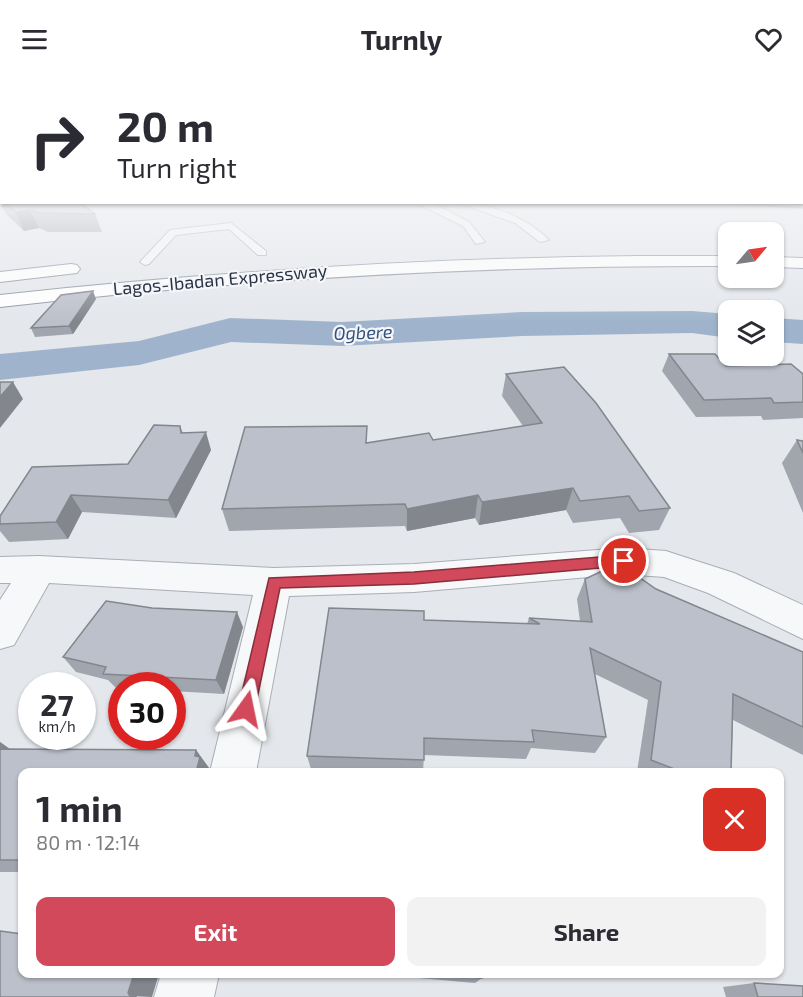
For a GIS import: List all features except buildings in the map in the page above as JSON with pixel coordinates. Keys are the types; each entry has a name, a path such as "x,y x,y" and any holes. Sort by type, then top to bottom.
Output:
{"highway":[{"path":"515,240 565,239"},
{"path":"456,242 486,241"},
{"name":"Lagos-Ibadan Expressway","path":"239,255 268,252"},
{"name":"Lagos-Ibadan Expressway","path":"139,263 169,260"},
{"name":"Lagos-Ibadan Expressway","path":"0,301 117,287 338,269 551,261 718,261"},
{"path":"784,262 803,263"},
{"name":"Lagos-Ibadan Expressway","path":"0,277 88,268"}],"street":[{"path":"0,570 39,569 274,582 414,578 624,561 666,564 721,583 803,622"},
{"path":"0,633 39,569"},
{"path":"234,768 274,582"},
{"path":"184,997 189,978"}],"lane":[{"path":"139,263 168,237"},
{"path":"246,237 268,252"},
{"path":"484,237 486,241"},
{"path":"540,237 544,240"}],"waterway":[{"name":"Ogbere","path":"0,367 139,353 230,330 342,334 522,324 692,322 718,325"},
{"name":"Ogbere","path":"784,331 803,332"}],"route":[{"path":"246,709 274,582 414,578 624,561"}]}
